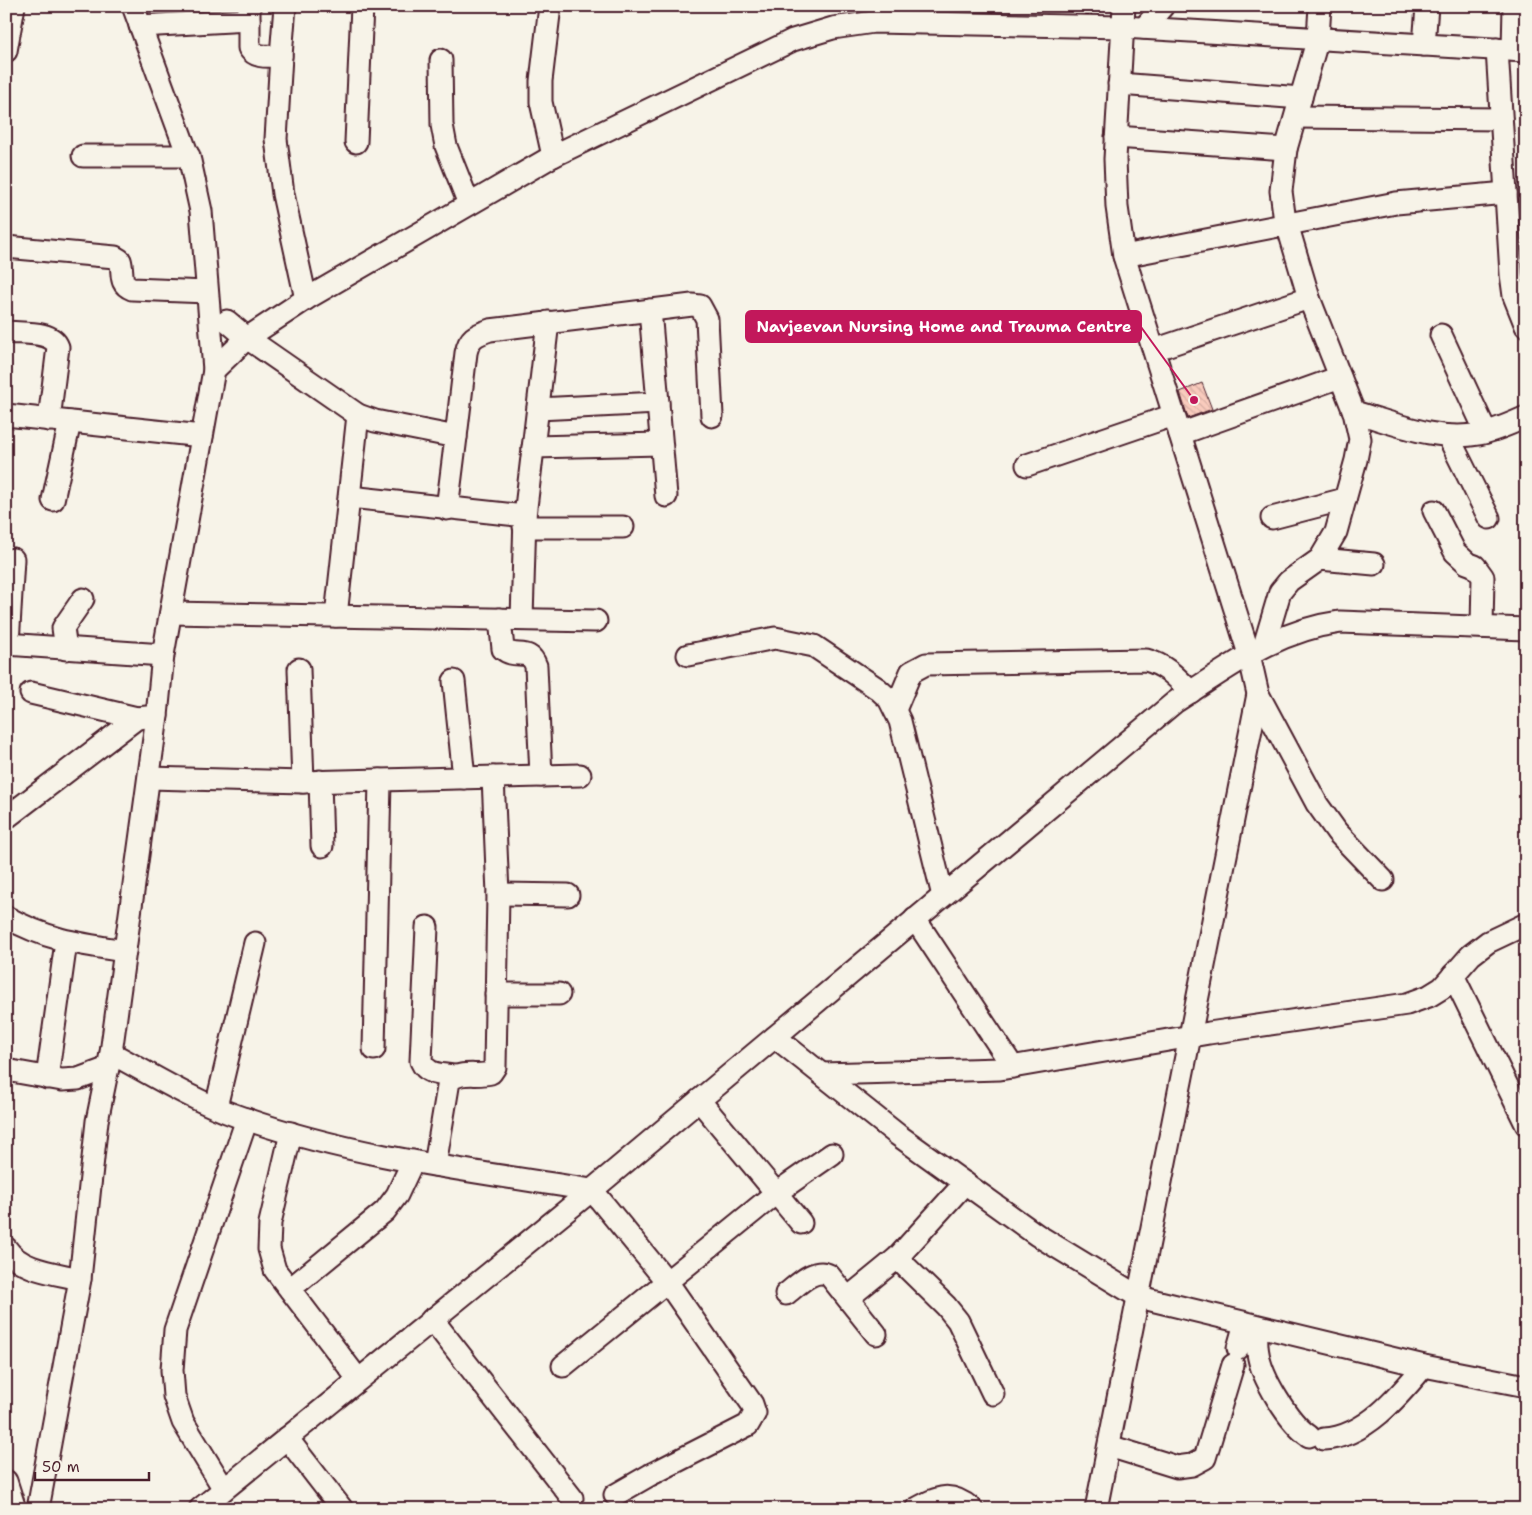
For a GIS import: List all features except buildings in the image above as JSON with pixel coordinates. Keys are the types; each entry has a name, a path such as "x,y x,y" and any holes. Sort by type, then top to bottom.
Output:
{"street":[{"path":"6,51 14,6"},
{"path":"285,6 276,140 283,194 306,298"},
{"path":"356,142 362,6"},
{"path":"550,6 541,81 541,102 553,156"},
{"path":"1130,20 1163,6"},
{"path":"1257,650 1280,592 1288,581 1320,559 1336,532 1360,439 1354,412 1309,298 1287,224 1281,191 1286,149 1318,38 1320,6"},
{"path":"1424,45 1427,6"},
{"path":"1514,6 1512,50 1502,118 1506,193 1517,231 1514,296 1526,326"},
{"path":"38,1509 80,1279 97,1121 110,1061 149,778 147,717 168,631 214,370 201,211 189,156 136,16 249,13 248,40 253,54 259,56 281,56"},
{"path":"1096,1509 1258,694 1257,650 1177,425 1124,256 1117,207 1114,159 1119,84 1130,20"},
{"path":"214,370 247,338 306,298 553,156 793,40 833,28 874,22 1130,20 1318,38 1512,50"},
{"path":"441,60 442,125 446,146 469,204"},
{"path":"1119,84 1298,108 1502,118"},
{"path":"1116,137 1286,149"},
{"path":"83,156 189,156"},
{"path":"1124,256 1396,203 1506,193"},
{"path":"6,247 115,257 120,260 122,266 122,281 125,286 132,289 207,292"},
{"path":"1154,350 1309,298"},
{"path":"447,509 468,342 476,334 490,330 548,322 692,305 700,306 705,312 707,319 712,416"},
{"path":"650,310 666,496"},
{"path":"226,321 247,338 358,416 456,437"},
{"path":"522,620 524,522 548,322"},
{"path":"6,332 49,336 56,340 58,347 59,420 53,500"},
{"path":"1441,335 1486,432"},
{"path":"1027,465 1177,425 1340,376"},
{"path":"538,409 658,402"},
{"path":"1354,412 1448,436 1486,432 1526,418"},
{"path":"6,415 202,436"},
{"path":"336,616 358,416"},
{"path":"1448,436 1489,518"},
{"path":"533,447 661,444"},
{"path":"350,497 447,509 524,522 623,527"},
{"path":"1272,518 1345,500"},
{"path":"1434,511 1455,552 1467,563 1475,566 1483,577 1482,627"},
{"path":"13,559 7,644 66,649 168,631 336,616 596,621"},
{"path":"1320,559 1374,564"},
{"path":"66,649 64,628 83,599"},
{"path":"500,619 503,649 515,654 528,654 533,658 536,666 541,776"},
{"path":"247,1119 175,1330 172,1370 174,1396 215,1501 287,1438 592,1190 1175,702 1257,650 1288,634 1315,626 1340,622 1526,629"},
{"path":"688,655 775,638 793,640 814,646 878,689 889,699 900,721 943,896"},
{"path":"895,710 911,672 926,664 1146,660 1158,663 1170,671 1191,692"},
{"path":"300,670 312,781 322,846"},
{"path":"454,681 464,778"},
{"path":"31,693 147,717"},
{"path":"1258,694 1317,804 1337,832 1383,880"},
{"path":"6,818 147,717"},
{"path":"149,778 312,781 580,775"},
{"path":"427,927 421,1061 424,1068 431,1073 454,1076 491,1073 495,1067 498,894 493,777"},
{"path":"374,1049 380,780"},
{"path":"498,894 568,895"},
{"path":"6,917 30,931 66,942 125,950"},
{"path":"915,919 1013,1067"},
{"path":"822,1074 968,1072 1013,1067 1191,1036 1407,1004 1429,996 1442,988 1471,955 1488,942 1526,924"},
{"path":"47,1078 66,942"},
{"path":"216,1107 255,943"},
{"path":"1453,976 1526,1124"},
{"path":"496,994 559,994"},
{"path":"775,1037 898,1135 1037,1235 1139,1297 1424,1366 1526,1386"},
{"path":"6,1070 62,1080 78,1079 110,1061"},
{"path":"110,1061 216,1107 320,1143 435,1165 592,1190 668,1283 752,1404 756,1413 748,1425 650,1475 615,1496"},
{"path":"435,1165 446,1089 449,1081 454,1076"},
{"path":"699,1100 801,1223"},
{"path":"291,1133 270,1223 269,1249 275,1270 358,1380"},
{"path":"562,1366 668,1283 776,1193 832,1154"},
{"path":"290,1289 385,1211 397,1195 413,1161"},
{"path":"848,1298 897,1258 965,1183"},
{"path":"897,1258 946,1306 958,1321 993,1394"},
{"path":"9,1259 80,1279"},
{"path":"786,1294 816,1273 824,1272 829,1275 876,1334"},
{"path":"432,1319 572,1498"},
{"path":"1109,1446 1178,1467 1192,1465 1204,1458 1235,1356 1251,1324"},
{"path":"1251,1324 1262,1370 1294,1422 1316,1438 1347,1435 1398,1396 1424,1366"},
{"path":"287,1438 342,1509"},
{"path":"6,1481 16,1509"},
{"path":"916,1509 930,1501 946,1496 960,1499 972,1509"}],"place":[{"name":"Navjeevan Nursing Home and Trauma Centre","path":"1194,400"}]}
